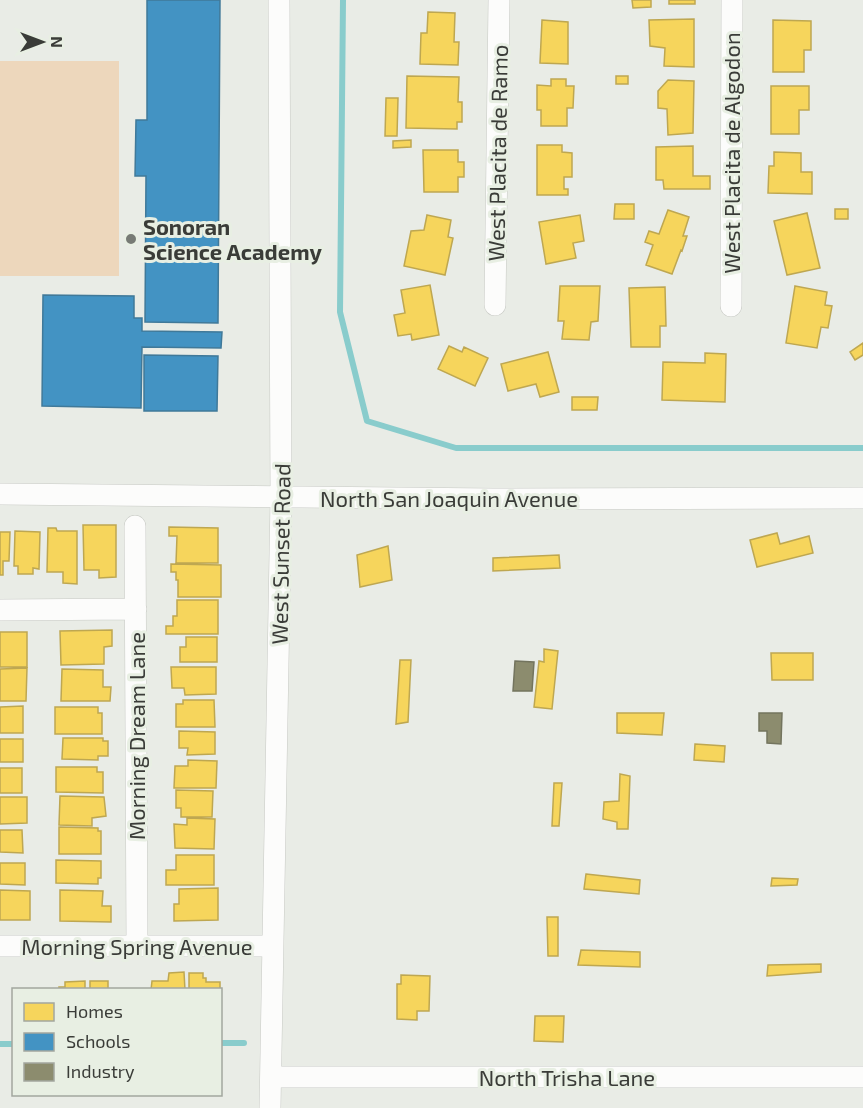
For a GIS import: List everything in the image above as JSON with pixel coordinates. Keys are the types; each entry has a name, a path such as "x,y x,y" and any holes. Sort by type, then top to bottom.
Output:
{"street":[{"name":"West Sunset Road","path":"270,1108 281,498 279,0"},
{"name":"West Placita de Ramo","path":"495,305 499,0"},
{"name":"West Placita de Algodon","path":"731,306 732,0"},
{"name":"North San Joaquin Avenue","path":"0,494 281,498 863,498"},
{"name":"Morning Dream Lane","path":"135,526 137,946"},
{"path":"0,610 135,609"},
{"name":"Morning Spring Avenue","path":"0,946 273,946"},
{"name":"North Trisha Lane","path":"270,1077 863,1077"}],"shaded area":[{"path":"0,61 119,61 119,276 0,276"}],"building: Homes":[{"path":"632,0 651,0 651,7 633,8"},
{"path":"669,0 695,0 695,4 669,4"},
{"path":"428,12 455,13 454,42 459,42 458,65 420,64 421,33 427,33"},
{"path":"694,19 694,67 664,66 665,48 650,46 649,20"},
{"path":"542,20 568,22 568,64 540,63"},
{"path":"773,20 811,21 811,50 804,50 804,72 773,72"},
{"path":"407,76 459,77 458,102 462,102 462,122 457,122 457,129 406,128"},
{"path":"616,76 628,76 628,84 616,84"},
{"path":"551,79 566,79 566,86 574,86 573,108 567,108 567,126 541,126 541,110 537,110 537,85 551,86"},
{"path":"668,80 694,81 693,133 668,135 667,109 658,108 658,91"},
{"path":"771,86 809,86 809,110 799,110 799,134 771,134"},
{"path":"386,98 398,98 397,136 385,136"},
{"path":"411,140 411,147 393,148 393,141"},
{"path":"537,145 562,145 562,152 572,153 572,177 564,177 564,189 568,189 568,195 537,195"},
{"path":"693,146 693,176 710,176 710,189 664,189 663,180 656,180 656,147"},
{"path":"423,150 458,150 458,162 464,162 464,177 458,177 458,192 424,192"},
{"path":"774,152 801,153 801,172 812,172 812,194 768,193 769,166 774,166"},
{"path":"615,204 634,204 634,219 614,219"},
{"path":"835,209 848,209 848,219 835,219"},
{"path":"668,210 689,217 683,236 687,236 672,274 646,265 653,245 645,242 649,231 659,234"},
{"path":"807,213 820,268 787,275 774,221"},
{"path":"427,215 451,220 448,237 453,238 445,275 404,266 411,231 424,230"},
{"path":"580,215 584,241 573,243 576,258 546,264 539,222"},
{"path":"430,285 439,335 412,340 411,334 398,336 394,315 405,313 401,290"},
{"path":"560,286 600,286 598,321 591,322 589,340 562,339 564,321 558,321"},
{"path":"795,286 827,292 825,305 832,306 828,328 821,327 817,348 786,343"},
{"path":"665,287 666,326 660,326 660,347 631,347 629,288"},
{"path":"863,343 863,355 855,360 850,352"},
{"path":"449,346 462,352 464,347 488,358 475,386 438,369"},
{"path":"548,352 559,392 540,397 536,384 508,391 501,364"},
{"path":"705,353 726,354 725,402 662,400 663,362 705,363"},
{"path":"572,397 598,397 597,410 572,410"},
{"path":"83,525 116,525 116,577 99,578 99,570 84,570"},
{"path":"169,527 218,528 218,563 176,563 177,536 169,536"},
{"path":"48,528 56,528 57,531 77,531 77,584 63,583 63,572 47,572"},
{"path":"15,531 40,532 39,569 33,568 33,574 18,574 18,566 14,566"},
{"path":"0,532 10,532 9,561 3,561 3,575 0,575"},
{"path":"777,533 780,544 809,536 813,553 757,567 750,540"},
{"path":"388,546 392,580 360,587 357,555"},
{"path":"559,555 560,568 493,571 493,558"},
{"path":"171,564 221,565 221,597 178,597 178,580 176,580 176,572 171,572"},
{"path":"177,600 218,600 218,634 166,634 166,626 173,626 173,616 177,616"},
{"path":"112,630 112,646 104,647 104,664 61,665 60,631"},
{"path":"0,632 27,632 27,667 0,667"},
{"path":"186,637 217,637 217,662 180,662 180,647 186,647"},
{"path":"544,649 558,651 552,709 534,707 539,661 544,662"},
{"path":"771,653 813,653 813,680 772,680"},
{"path":"400,660 411,660 408,722 396,724"},
{"path":"171,667 216,667 216,694 185,695 184,688 172,688"},
{"path":"27,668 26,701 0,701 0,669"},
{"path":"62,669 103,670 103,687 111,687 110,701 61,701"},
{"path":"183,700 214,700 215,727 176,727 176,704 183,704"},
{"path":"23,706 23,733 0,733 0,707"},
{"path":"55,707 98,707 98,713 102,713 102,734 55,734"},
{"path":"617,713 664,713 662,735 617,733"},
{"path":"179,731 215,732 215,754 187,755 188,748 179,748"},
{"path":"63,738 103,738 103,741 108,741 108,756 98,756 98,760 62,759"},
{"path":"0,739 23,739 23,762 0,762"},
{"path":"695,744 725,746 724,762 694,760"},
{"path":"188,760 217,761 216,788 174,788 175,766 188,766"},
{"path":"56,767 97,767 97,772 103,772 103,793 56,792"},
{"path":"0,768 22,768 22,793 0,793"},
{"path":"620,774 630,776 628,829 617,829 617,822 603,819 604,802 619,801"},
{"path":"554,783 562,783 559,826 552,826"},
{"path":"176,790 213,791 212,817 181,817 181,808 176,808"},
{"path":"60,796 104,797 106,816 92,818 92,826 59,825"},
{"path":"0,797 27,797 27,823 0,824"},
{"path":"187,818 215,819 214,849 175,848 174,824 187,825"},
{"path":"59,827 98,828 98,831 101,831 101,854 59,854"},
{"path":"0,830 22,830 23,853 0,852"},
{"path":"176,855 214,855 214,885 166,885 166,870 176,870"},
{"path":"56,860 101,861 101,878 98,878 98,884 56,883"},
{"path":"0,863 25,863 25,885 0,884"},
{"path":"586,874 640,880 639,894 584,889"},
{"path":"772,878 798,879 797,885 771,886"},
{"path":"218,888 218,920 174,921 174,904 179,904 179,889"},
{"path":"0,890 30,891 30,920 0,920"},
{"path":"60,890 103,891 102,906 111,906 111,922 60,921"},
{"path":"547,917 558,917 558,956 548,956"},
{"path":"581,950 640,952 640,967 578,965"},
{"path":"821,964 821,972 767,976 768,965"},
{"path":"184,972 185,988 151,988 152,981 168,981 169,973"},
{"path":"189,973 203,973 206,982 220,982 220,988 189,988"},
{"path":"401,975 430,976 429,1011 417,1011 417,1020 397,1019 397,984 401,984"},
{"path":"85,981 85,988 59,988 65,987 65,982"},
{"path":"90,981 108,981 108,988 90,988"},
{"path":"535,1016 564,1016 563,1042 534,1041"}],"building: Schools":[{"path":"147,0 220,0 218,323 145,322 146,176 135,176 136,120 147,120"},
{"path":"43,295 134,296 134,318 142,318 142,331 222,332 221,348 142,347 141,408 42,406"},
{"path":"144,355 218,356 217,411 144,411"}],"building: Industry":[{"path":"515,661 534,662 532,691 513,691"},
{"path":"759,713 782,713 781,744 767,743 767,731 759,731"}],"waterway":[{"path":"343,0 340,312 367,421 456,448 863,448"},
{"path":"222,1043 244,1043"},
{"path":"0,1044 12,1044"}],"place":[{"name":"Sonoran Science Academy","path":"131,239"}]}
